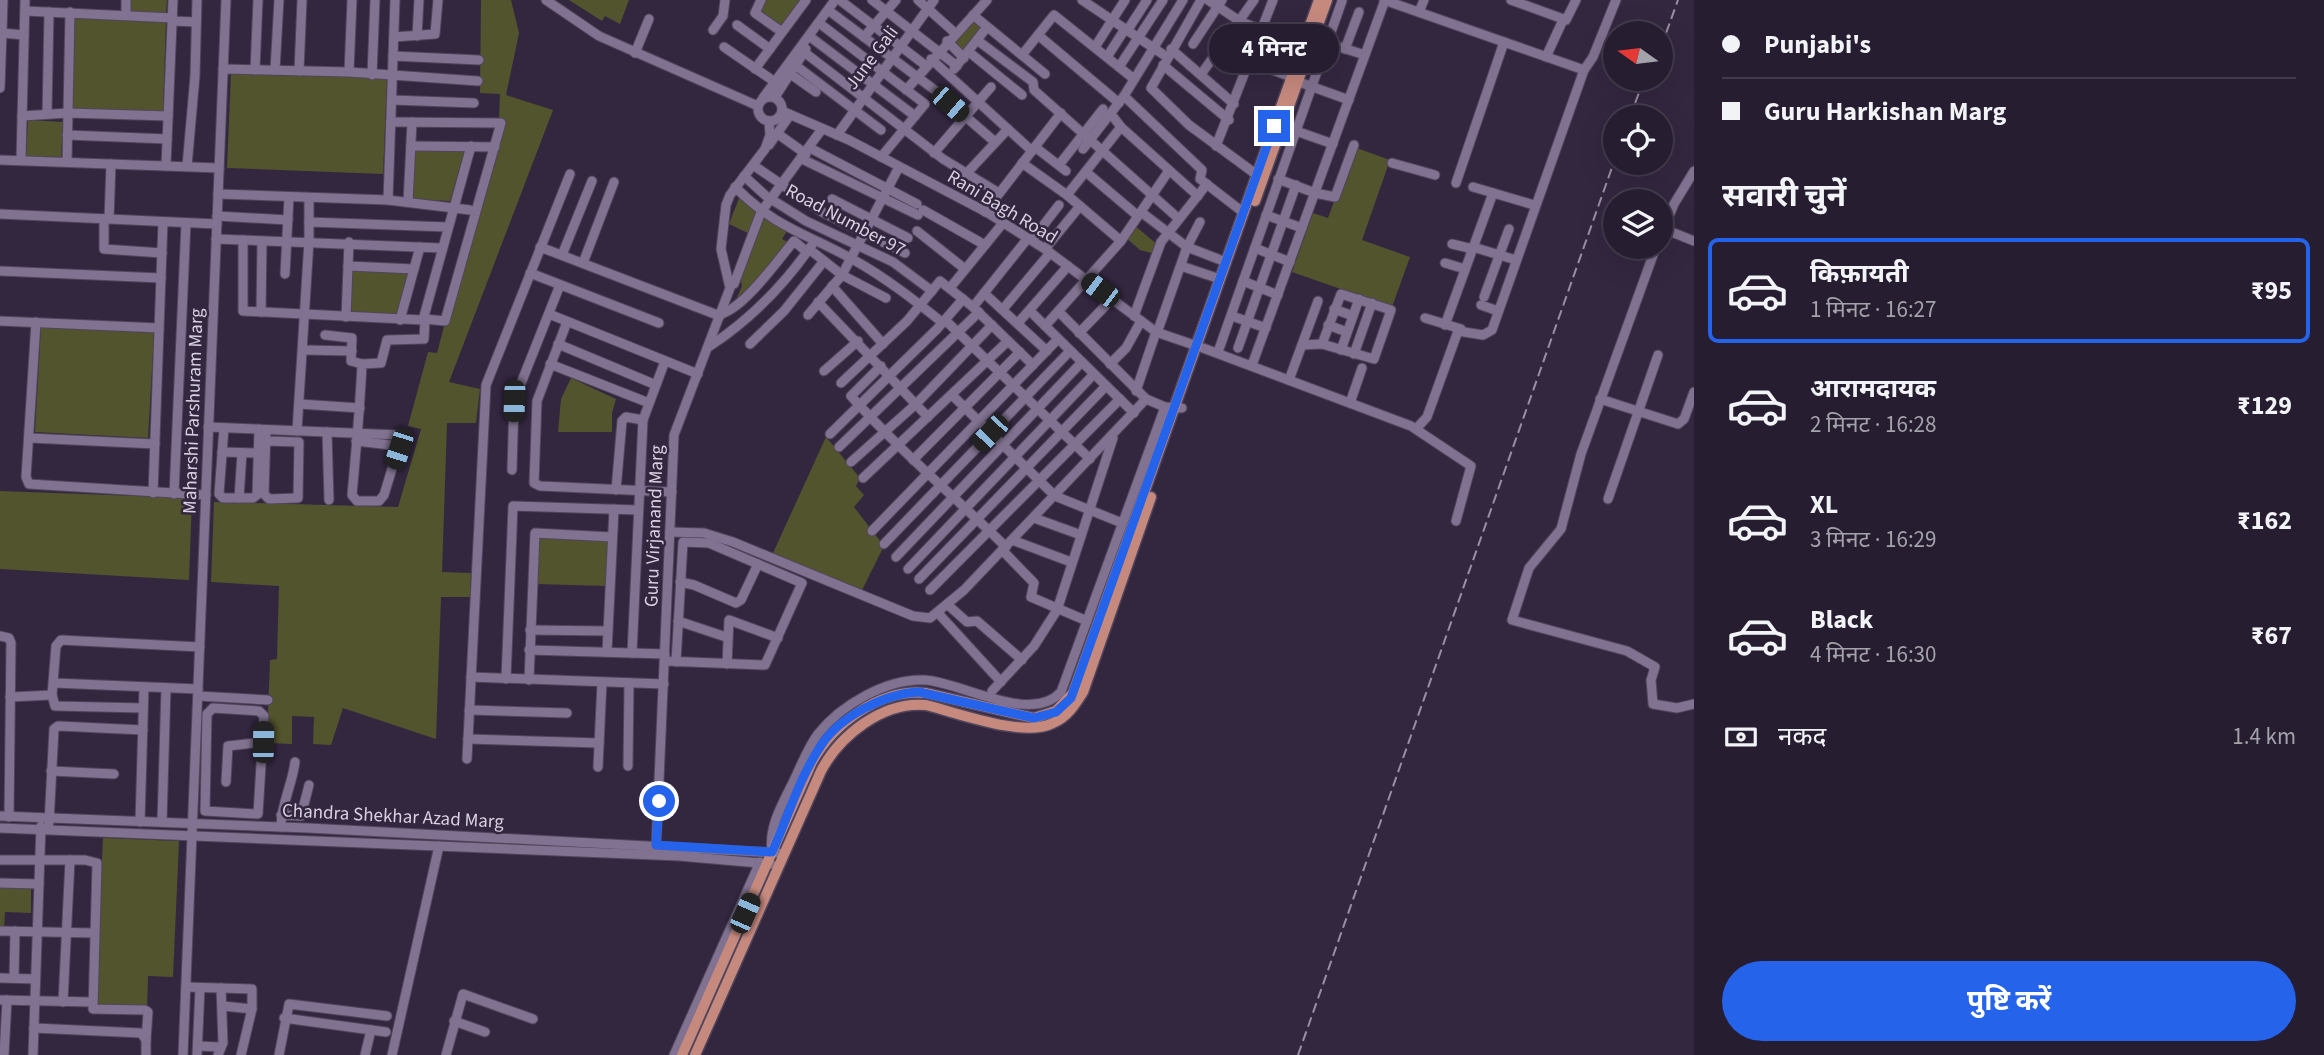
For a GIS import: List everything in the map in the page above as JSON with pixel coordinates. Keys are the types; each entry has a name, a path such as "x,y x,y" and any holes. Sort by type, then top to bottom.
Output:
{"main road":[{"path":"682,1055 763,862 772,852 823,743 875,704 900,695 919,692 1034,718 1056,712 1071,698 1174,407 1200,347 1295,80 1318,0"},
{"path":"1200,347 1220,279 1257,175 1327,0"},
{"path":"695,1055 830,754 845,738 884,712 917,704 1033,728 1051,725 1071,710 1083,692 1174,407"}],"street":[{"path":"0,88 3,0"},
{"path":"21,160 26,0"},
{"path":"126,0 126,15"},
{"path":"166,166 173,0"},
{"path":"187,166 197,0"},
{"name":"Maharshi Parshuram Marg","path":"192,835 226,0"},
{"path":"256,70 258,0"},
{"path":"275,70 279,0"},
{"path":"299,71 302,0"},
{"path":"349,72 352,0"},
{"path":"372,75 375,0"},
{"path":"388,200 395,0"},
{"path":"417,36 419,0"},
{"path":"394,37 437,32 438,0"},
{"path":"547,0 599,36 760,102 775,97 836,5"},
{"path":"713,30 723,16 725,0"},
{"path":"755,69 806,0"},
{"path":"822,0 873,26 901,47 931,59 963,59"},
{"path":"872,0 912,32 931,59 1007,129 1063,168 1083,132 1121,100 1183,0"},
{"path":"864,37 896,0"},
{"path":"918,0 931,4 955,33"},
{"path":"971,0 987,27 1045,74"},
{"path":"906,90 947,41 987,0"},
{"path":"1095,47 1125,0"},
{"path":"1107,57 1147,0"},
{"path":"1119,67 1163,0"},
{"path":"1201,0 1155,78 1152,90 1216,146 1257,175"},
{"path":"1208,0 1220,3 1240,21 1303,45"},
{"path":"1202,73 1254,0"},
{"path":"1216,146 1229,120 1273,0"},
{"path":"1252,365 1384,0 1584,70"},
{"path":"1419,12 1424,0"},
{"path":"1546,57 1563,20 1570,16 1576,0"},
{"path":"1425,318 1486,335 1492,330 1534,205 1584,70 1593,57 1616,0"},
{"path":"759,1 755,13 782,32"},
{"path":"1085,1 1152,48 1202,73 1234,104"},
{"path":"1218,352 1342,1"},
{"path":"1513,1 1563,20"},
{"path":"1193,44 1220,3"},
{"name":"June Gali","path":"836,135 931,4"},
{"path":"836,5 864,37 995,142"},
{"path":"775,97 786,113 769,121 759,116 760,102 836,5"},
{"path":"25,11 126,15 197,22"},
{"path":"47,114 49,12"},
{"path":"67,162 70,12"},
{"path":"1345,49 1359,12"},
{"path":"1022,55 1054,15 1134,79"},
{"path":"635,53 649,19"},
{"path":"737,25 770,49"},
{"path":"823,26 925,104 881,157"},
{"path":"949,76 987,27"},
{"path":"2,33 24,35"},
{"path":"1038,36 1121,100 1202,170 1199,178 1244,213"},
{"path":"813,39 915,116"},
{"path":"977,40 1033,82 1034,90 1151,197 1179,219"},
{"path":"947,41 963,59 1022,95"},
{"path":"1456,183 1504,42"},
{"path":"1327,43 1365,55"},
{"path":"1223,44 1249,61 1349,100"},
{"path":"724,47 775,82"},
{"path":"804,52 934,153 999,193"},
{"path":"393,56 479,60"},
{"path":"1167,57 1229,120"},
{"path":"223,69 349,72 478,81"},
{"path":"792,69 816,93"},
{"path":"792,69 881,130"},
{"path":"1140,69 1155,78"},
{"path":"934,153 991,87"},
{"path":"392,100 474,103"},
{"path":"1107,111 1168,172 1198,196"},
{"path":"1083,149 1107,111"},
{"path":"22,116 68,113 168,116"},
{"name":"Rani Bagh Road","path":"786,113 881,157 985,212 1048,251 1157,332 1218,352 1416,429 1471,466 1456,520"},
{"name":"Guru Virjanand Marg","path":"656,850 676,425 730,288 720,237 726,205 735,187 778,134 786,113"},
{"path":"985,212 1061,113"},
{"name":"Guru Virjanand Marg","path":"765,149 770,135 769,121"},
{"path":"243,240 241,309 304,315 446,321 501,123 391,122"},
{"path":"408,202 412,122"},
{"path":"1067,195 1121,127"},
{"path":"734,284 761,212 822,129"},
{"path":"967,174 1007,129"},
{"path":"1296,131 1332,144"},
{"path":"778,134 806,154 883,199 919,210"},
{"path":"67,135 167,139"},
{"path":"1278,178 1315,193 1335,197 1354,145"},
{"path":"411,146 495,147"},
{"path":"325,335 352,338 352,363 362,364 381,363 387,340 424,339 425,319 441,248 471,146"},
{"path":"806,154 888,187 919,210 985,245"},
{"path":"0,160 219,168"},
{"path":"1022,163 1067,195 1121,241"},
{"path":"1392,163 1435,175"},
{"path":"111,164 104,249 162,253"},
{"path":"753,165 781,187 821,212 905,253"},
{"path":"808,315 852,259 900,167"},
{"path":"1673,211 1694,171"},
{"path":"1086,172 1139,214 1187,247 1226,262"},
{"path":"1045,326 1121,241 1168,172"},
{"path":"467,759 486,385 570,174"},
{"name":"Road Number 97","path":"744,176 771,199 806,221 893,262 932,291"},
{"path":"562,255 592,181"},
{"path":"583,263 614,182"},
{"path":"1110,364 1126,348 1160,244 1207,184"},
{"path":"1238,348 1296,185"},
{"path":"735,187 761,212 842,275 886,299"},
{"path":"1473,187 1534,205"},
{"path":"1446,325 1493,193"},
{"path":"218,194 388,200 470,210"},
{"path":"285,274 289,197"},
{"path":"297,431 309,241 309,199"},
{"path":"832,199 908,238"},
{"path":"839,447 960,333 984,293 1059,205"},
{"path":"1003,309 1080,206"},
{"path":"0,214 186,223 288,220"},
{"path":"1266,215 1302,228"},
{"path":"153,493 163,222"},
{"path":"309,222 447,227"},
{"path":"1136,391 1187,247 1199,222"},
{"path":"174,494 186,223"},
{"path":"950,288 1003,223"},
{"path":"1498,311 1483,301 1508,229"},
{"path":"917,231 965,269"},
{"path":"1673,235 1694,241"},
{"path":"216,239 349,242 441,248"},
{"path":"261,312 262,241"},
{"path":"540,247 721,315 730,311 746,295 794,241 852,259 960,333 1090,460"},
{"path":"346,317 349,242"},
{"path":"1452,244 1516,260"},
{"path":"400,320 420,247"},
{"path":"708,347 740,326 810,248"},
{"path":"1255,248 1290,262"},
{"path":"1652,259 1600,399 1567,498 1561,529 1529,568 1512,620 1632,653 1656,667 1651,680 1653,704 1677,708 1694,704"},
{"path":"750,344 784,311 824,261"},
{"path":"1445,263 1465,269"},
{"path":"348,266 414,270"},
{"path":"1018,324 1068,266"},
{"path":"1181,266 1220,279"},
{"path":"0,271 161,278"},
{"path":"530,273 659,323"},
{"path":"841,383 883,344 940,281 976,310 1033,365"},
{"path":"1243,281 1278,295"},
{"path":"512,470 514,401 560,285"},
{"path":"832,286 883,344"},
{"path":"984,293 1046,351"},
{"path":"1302,345 1322,344 1371,360 1375,358 1391,314 1389,309 1343,293 1334,309 1322,344"},
{"path":"830,434 963,299"},
{"path":"1079,333 1112,299"},
{"path":"1341,350 1359,299"},
{"path":"1289,380 1318,301"},
{"path":"818,302 928,417"},
{"path":"1354,354 1372,303"},
{"path":"1334,309 1353,316"},
{"path":"1030,311 1134,413"},
{"path":"772,852 771,835 800,767 818,734 840,713 882,689 922,680 1017,704 1045,704 1061,692 1122,523 1174,407 1146,399 1136,391 1059,312"},
{"path":"549,314 698,374"},
{"path":"1231,316 1266,328"},
{"path":"0,320 159,328"},
{"path":"36,322 26,477 29,484 206,495"},
{"path":"567,322 550,364 536,412 534,483 540,486 672,492"},
{"path":"851,462 916,404 992,325"},
{"path":"1328,325 1348,332"},
{"path":"1416,429 1427,417 1456,334 1461,329"},
{"path":"872,531 1058,339"},
{"path":"824,371 858,341"},
{"path":"863,478 1008,341"},
{"path":"558,344 656,385"},
{"path":"303,350 352,351"},
{"path":"884,544 1070,351"},
{"path":"913,460 1020,352"},
{"path":"1608,499 1657,355"},
{"path":"632,653 643,420 666,361"},
{"path":"896,557 1082,362"},
{"path":"208,427 327,432 357,437 399,446 384,495 379,501 353,499 357,437 360,408 362,364"},
{"path":"550,364 649,403"},
{"path":"881,366 851,393 860,405 897,446 929,472 1007,546 1034,583 1031,597 1087,621"},
{"path":"1350,403 1362,368"},
{"path":"908,569 1094,374"},
{"path":"919,579 1106,386"},
{"path":"1600,399 1678,424 1684,419 1694,392"},
{"path":"952,395 1055,496 1122,523"},
{"path":"930,590 1120,399"},
{"path":"670,532 704,533 733,542 913,616 930,618 948,605 1007,546 1146,399"},
{"path":"299,404 360,408"},
{"path":"616,490 622,421 625,417 643,420"},
{"path":"224,428 219,494 223,498 257,495 258,453 262,429"},
{"path":"262,429 266,441 264,494 269,499 298,498 299,442 266,441"},
{"path":"327,432 329,500"},
{"path":"992,691 1022,660 1057,610 1115,433"},
{"path":"357,437 399,435"},
{"path":"30,438 155,444"},
{"path":"222,452 258,453"},
{"path":"239,498 242,453"},
{"path":"506,679 513,506 638,510"},
{"path":"607,652 614,509"},
{"path":"1034,517 1081,535"},
{"path":"529,680 535,533 612,537"},
{"path":"530,650 632,653 676,662 765,665 802,583 709,543 684,541 681,545 676,662"},
{"path":"1007,546 1071,562"},
{"path":"680,582 694,585 736,603 741,600 758,564"},
{"path":"948,605 967,622 977,621 1022,660"},
{"path":"938,613 1001,682"},
{"path":"727,664 726,637 730,620 778,639"},
{"path":"678,621 726,637"},
{"path":"530,630 607,631"},
{"path":"0,636 9,638 11,643 4,816"},
{"path":"143,708 55,706 52,695 56,646 61,640 200,647"},
{"path":"471,677 664,684"},
{"path":"598,767 602,682"},
{"path":"54,683 166,688 268,700"},
{"path":"628,766 629,683"},
{"path":"141,822 144,687"},
{"path":"163,822 166,688"},
{"path":"10,697 52,695"},
{"path":"257,826 258,814 263,742 264,716 259,712 213,708 207,714 205,811 258,814"},
{"path":"469,709 567,713"},
{"path":"33,1055 40,860 51,771 52,734 58,726 143,730"},
{"path":"468,739 599,743"},
{"path":"226,782 228,746 263,742"},
{"path":"281,827 281,815 295,762"},
{"path":"51,771 114,774"},
{"path":"281,815 301,816 309,785"},
{"name":"Chandra Shekhar Azad Marg","path":"4,816 281,827 656,850 779,866"},
{"name":"Chandra Shekhar Azad Marg","path":"0,828 439,846 772,852 784,855"},
{"path":"183,1055 192,835"},
{"path":"392,1055 439,846"},
{"path":"0,860 70,860 97,863 93,1009 148,1012 146,1055"},
{"path":"63,1002 70,860"},
{"path":"674,1055 763,862"},
{"path":"0,883 39,884"},
{"path":"0,931 94,933"},
{"path":"14,978 15,931"},
{"path":"0,978 35,979"},
{"path":"186,987 251,989 252,1009 241,1055"},
{"path":"200,988 197,1050 218,1051 223,1042 221,988"},
{"path":"446,1055 463,994 533,1019"},
{"path":"4,1055 3,1000 92,1002"},
{"path":"279,1055 284,1018 289,1004 387,1016"},
{"path":"223,1006 252,1009"},
{"path":"284,1018 386,1032"},
{"path":"454,1021 485,1032"},
{"path":"34,1028 141,1033 146,1040"},
{"path":"365,1055 371,1030"}],"green space":[{"path":"129,0 167,0 166,13 128,11"},
{"path":"481,0 511,0 519,33 506,95 553,110 449,382 480,389 476,423 447,423 442,572 471,573 470,597 441,597 436,739 343,708 331,745 313,744 314,717 292,716 292,744 267,743 270,660 277,659 279,586 211,582 214,502 398,507 421,429 408,426 428,352 437,353 499,119 500,94 480,93"},
{"path":"569,0 629,0 620,24 605,16 602,21"},
{"path":"764,0 802,0 782,29 756,12"},
{"path":"972,16 985,28 964,56 949,41"},
{"path":"75,17 166,20 163,113 71,109"},
{"path":"231,72 387,78 383,174 227,168"},
{"path":"28,120 63,122 61,157 26,156"},
{"path":"1354,147 1390,160 1362,240 1410,257 1392,307 1292,272 1313,213 1328,218"},
{"path":"412,148 465,149 450,201 409,199"},
{"path":"741,193 787,231 782,239 791,244 733,307 742,286 738,271 752,235 729,224"},
{"path":"1134,225 1158,245 1155,254 1140,250 1125,237"},
{"path":"352,270 410,272 399,317 351,315"},
{"path":"41,327 154,333 148,438 35,432"},
{"path":"571,378 616,399 612,413 612,432 558,432 561,399"},
{"path":"826,437 860,478 856,486 864,495 854,507 884,546 862,590 773,553"},
{"path":"0,491 192,498 189,580 0,569"},
{"path":"537,537 608,540 607,586 536,584"},
{"path":"103,838 179,841 173,977 148,976 147,1009 95,1007"},
{"path":"0,888 31,888 31,913 5,912 4,929 0,929"}],"railway":[{"path":"1670,21 1678,0"},
{"path":"1634,105 1640,91"},
{"path":"1298,1055 1609,175"}],"route":[{"path":"659,801 656,845 772,852 823,743 858,713 875,704 900,695 919,692 1034,718 1051,715 1071,698 1274,126"}]}
